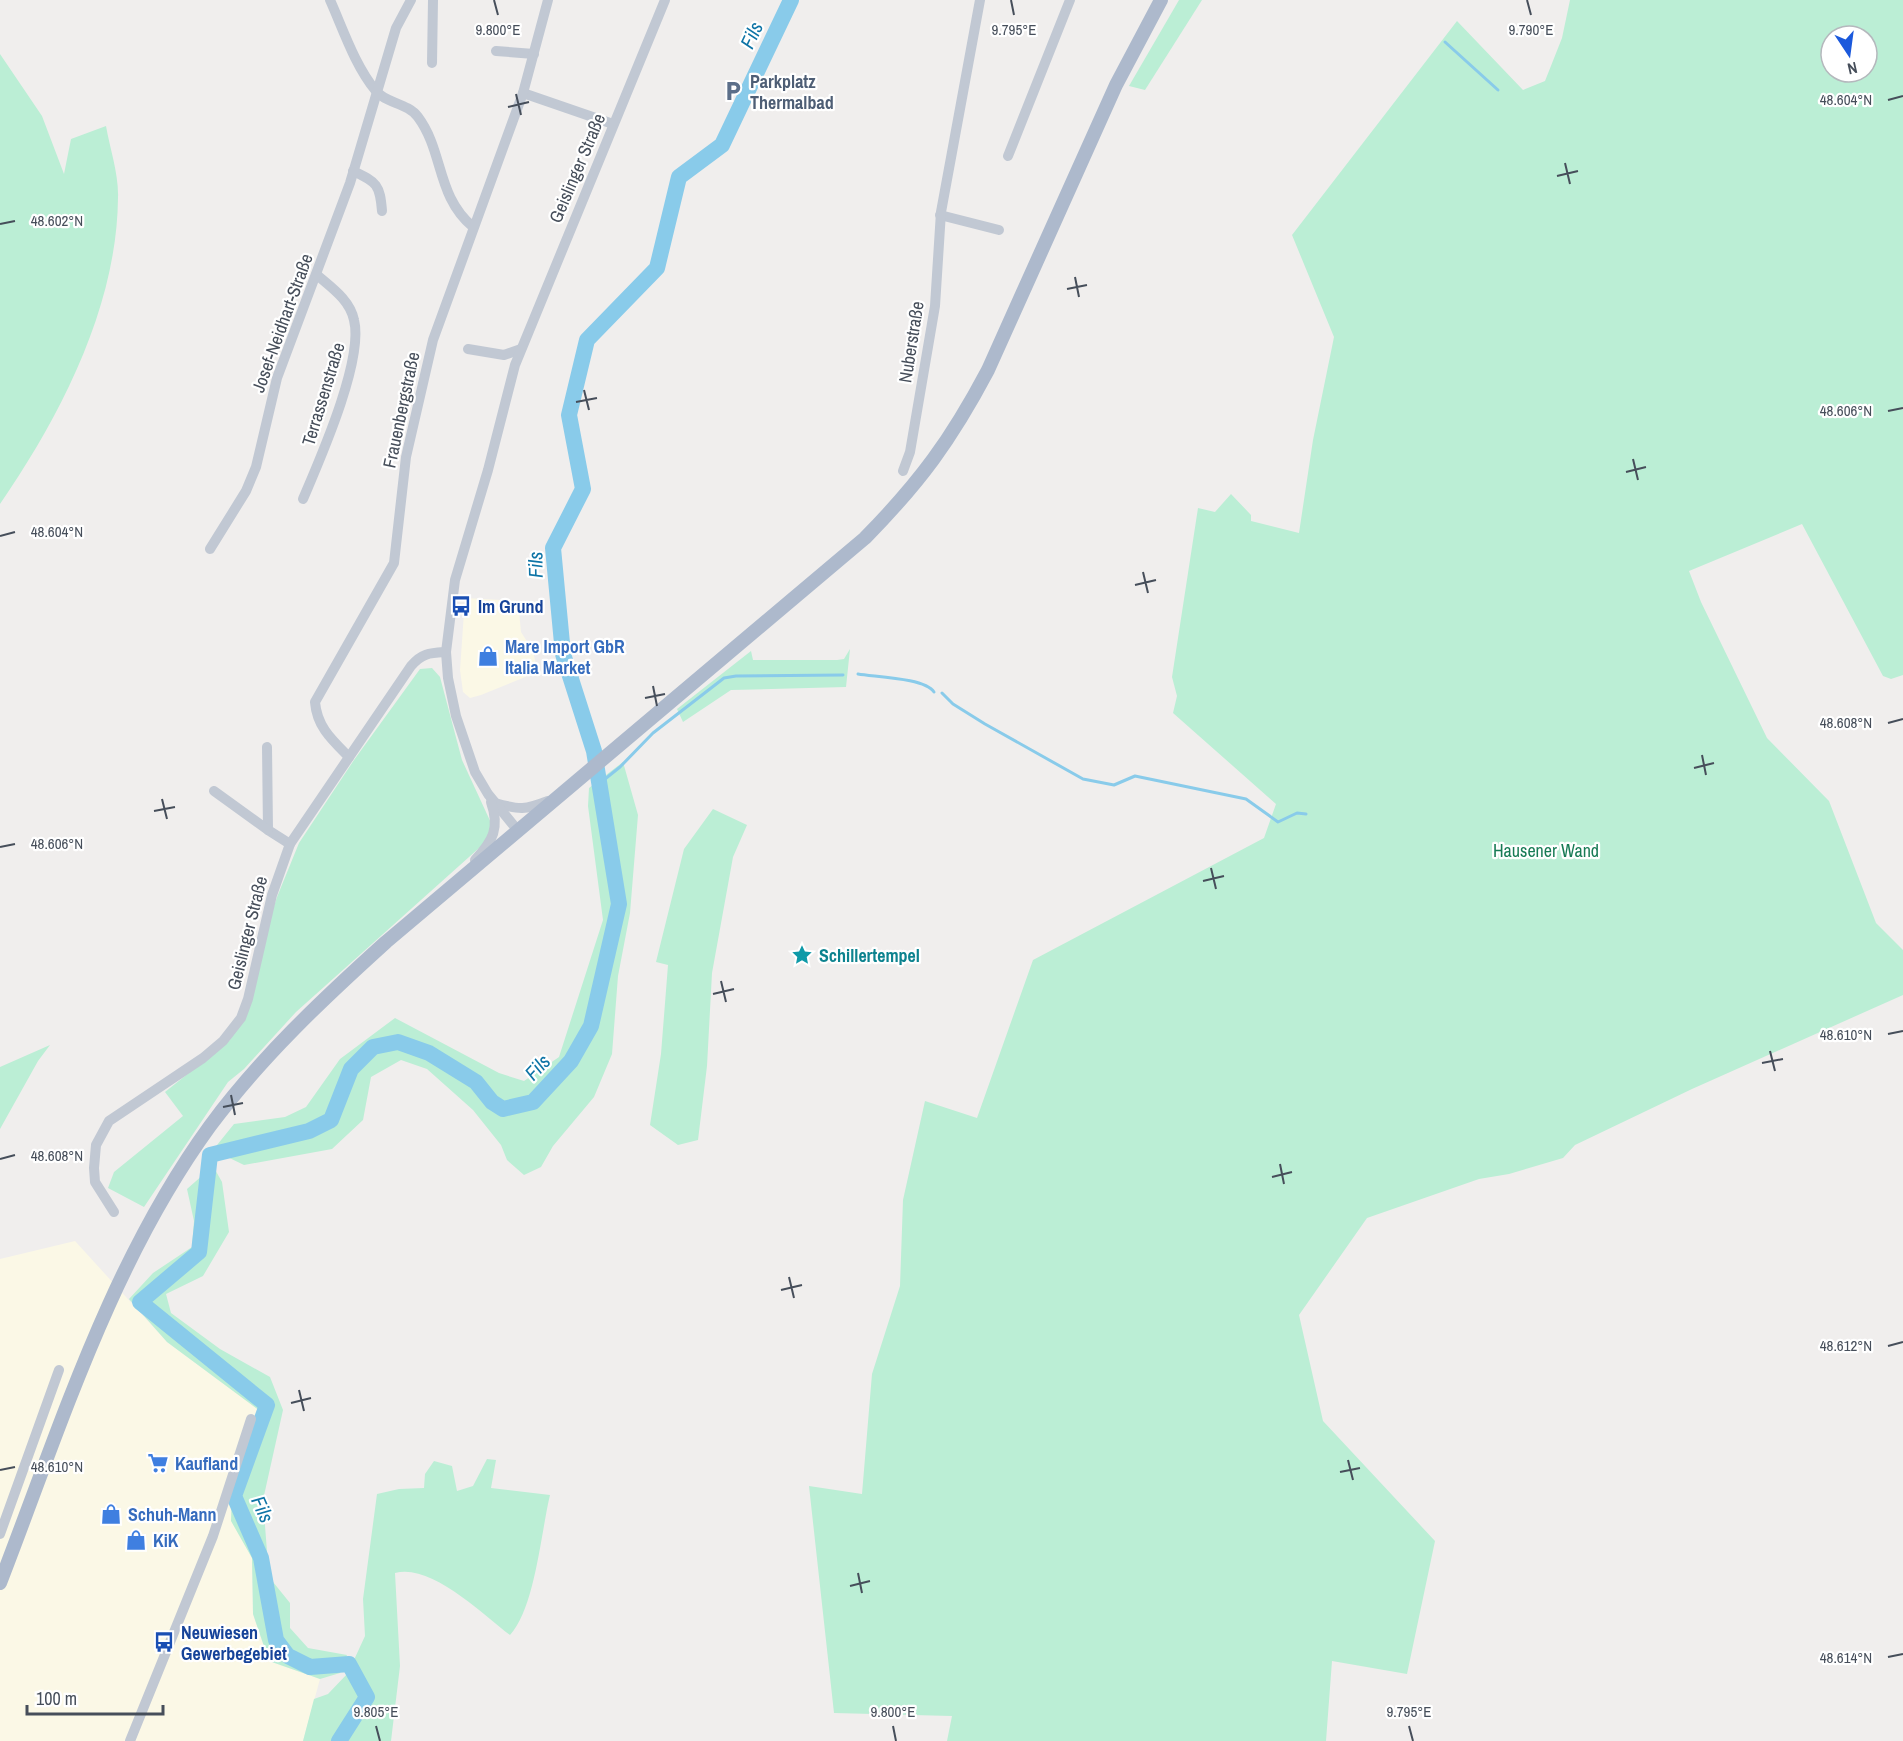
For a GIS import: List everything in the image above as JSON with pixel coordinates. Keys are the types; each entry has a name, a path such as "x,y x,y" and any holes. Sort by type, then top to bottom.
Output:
{"main road":[{"path":"0,1583 91,1343 161,1201 211,1126 262,1063 322,1000 445,892 563,796 864,538 911,490 939,456 988,370 1116,85 1161,0"}],"street":[{"path":"330,0 377,92 400,103 417,116 428,136 448,195 458,215 472,227"},
{"name":"Josef-Neidhart-Straße","path":"210,549 246,491 256,467 277,378 317,275 353,171 396,28 411,0"},
{"path":"432,63 433,0"},
{"name":"Frauenbergstraße","path":"349,757 323,729 315,702 394,562 406,456 433,340 472,227 523,93 548,0"},
{"name":"Geislinger Straße","path":"445,892 490,844 495,834 495,813 488,794 471,763 456,716 448,678 446,652 455,580 521,349 665,0"},
{"name":"Nuberstraße","path":"903,471 910,452 935,306 940,216 980,0"},
{"path":"1008,156 1070,0"},
{"path":"496,51 534,54"},
{"path":"523,93 613,124"},
{"path":"353,171 374,180 380,192 382,211"},
{"path":"940,216 999,230"},
{"name":"Terrassenstraße","path":"303,499 331,432 357,342 354,318 343,298 317,275"},
{"path":"468,349 504,355 521,349"},
{"name":"Geislinger Straße","path":"114,1212 95,1182 96,1145 108,1121 203,1058 223,1041 241,1018 248,999 272,895 290,844 420,656 446,652"},
{"path":"267,747 268,830"},
{"path":"214,791 290,844"},
{"name":"Geislinger Straße","path":"488,794 519,831"},
{"path":"495,803 517,809 531,809 563,796"},
{"path":"0,1534 59,1370"},
{"path":"130,1741 213,1536 251,1419"}],"shaded area":[{"path":"465,598 518,601 521,632 533,651 537,669 535,673 470,698 463,692 460,670"},
{"path":"75,1241 167,1342 260,1411 260,1430 232,1490 232,1521 252,1558 253,1614 269,1661 320,1679 303,1741 0,1741 0,1259"}],"green space":[{"path":"1179,0 1202,0 1145,90 1129,86"},
{"name":"Hausener Wand","path":"1570,0 1903,0 1903,675 1891,679 1883,676 1802,524 1689,571 1701,602 1767,738 1829,801 1876,923 1903,950 1903,995 1692,1089 1575,1145 1563,1158 1509,1174 1479,1179 1367,1218 1299,1315 1323,1421 1435,1541 1407,1674 1332,1661 1326,1741 947,1741 952,1716 834,1713 809,1486 862,1494 872,1374 900,1286 903,1200 925,1101 977,1118 1033,960 1264,838 1276,804 1173,713 1177,696 1172,677 1198,508 1215,512 1231,494 1251,515 1251,521 1299,533 1313,440 1334,337 1292,235 1457,21 1523,90 1545,81 1562,38"},
{"path":"0,54 42,116 64,174 71,139 106,126 116,171 118,198 115,239 108,280 81,359 44,435 0,504"},
{"path":"850,649 846,687 731,690 683,722 677,709 751,651 753,660 837,660 844,659"},
{"path":"432,668 440,677 462,760 492,825 488,840 296,1012 244,1069 228,1082 144,1207 108,1188 114,1172 183,1116 165,1092 230,1040 277,897 299,843 354,760 420,669"},
{"path":"623,762 638,815 630,913 618,976 612,1054 594,1097 553,1146 541,1167 524,1175 507,1160 501,1145 473,1110 427,1069 401,1060 371,1077 363,1120 332,1149 244,1165 213,1150 234,1124 285,1117 306,1107 340,1059 395,1018 499,1073 524,1081 559,1057 603,920 588,806 589,788"},
{"path":"713,809 747,825 733,857 712,973 707,1066 698,1140 678,1145 650,1125 661,1054 668,965 656,962 684,849"},
{"path":"50,1045 38,1061 0,1129 0,1067"},
{"path":"213,1166 222,1182 229,1232 203,1276 166,1294 171,1313 220,1349 270,1377 283,1410 263,1500 269,1577 290,1603 290,1628 308,1648 347,1655 340,1673 320,1679 269,1661 253,1614 252,1558 231,1521 232,1490 260,1430 260,1411 167,1342 129,1299 153,1273 192,1247 194,1221 187,1189"},
{"path":"487,1459 496,1460 491,1488 550,1495 536,1569 526,1607 519,1623 510,1635 456,1592 440,1583 409,1572 395,1573 400,1666 391,1741 303,1741 314,1699 328,1694 348,1673 365,1636 363,1599 377,1494 399,1489 424,1488 425,1474 434,1461 452,1466 457,1491 473,1486"}],"waterway":[{"name":"Fils","path":"339,1741 367,1697 349,1664 310,1667 288,1656 276,1640 261,1558 234,1496 267,1405 140,1302 199,1252 210,1155 309,1131 331,1120 351,1069 373,1047 398,1042 429,1053 476,1082 492,1102 503,1109 533,1102 571,1061 591,1026 619,904 594,751 563,654 553,548 583,489 569,415 587,340 657,268 679,177 722,145 791,0"},
{"path":"1445,42 1498,90"},
{"path":"858,674 910,681 929,687 934,692"},
{"path":"600,783 620,767 653,733 724,678 843,675"},
{"path":"942,693 953,704 985,724 1083,779 1114,785 1135,776 1246,799 1278,822 1297,813 1306,814"}],"place":[{"name":"Parkplatz Thermalbad","path":"733,91"},
{"name":"Im Grund","path":"461,606"},
{"name":"Mare Import GbR Italia Market","path":"488,656"},
{"name":"Schillertempel","path":"802,955"},
{"name":"Kaufland","path":"158,1463"},
{"name":"Schuh-Mann","path":"111,1514"},
{"name":"KiK","path":"136,1540"},
{"name":"Neuwiesen Gewerbegebiet","path":"164,1642"}]}
